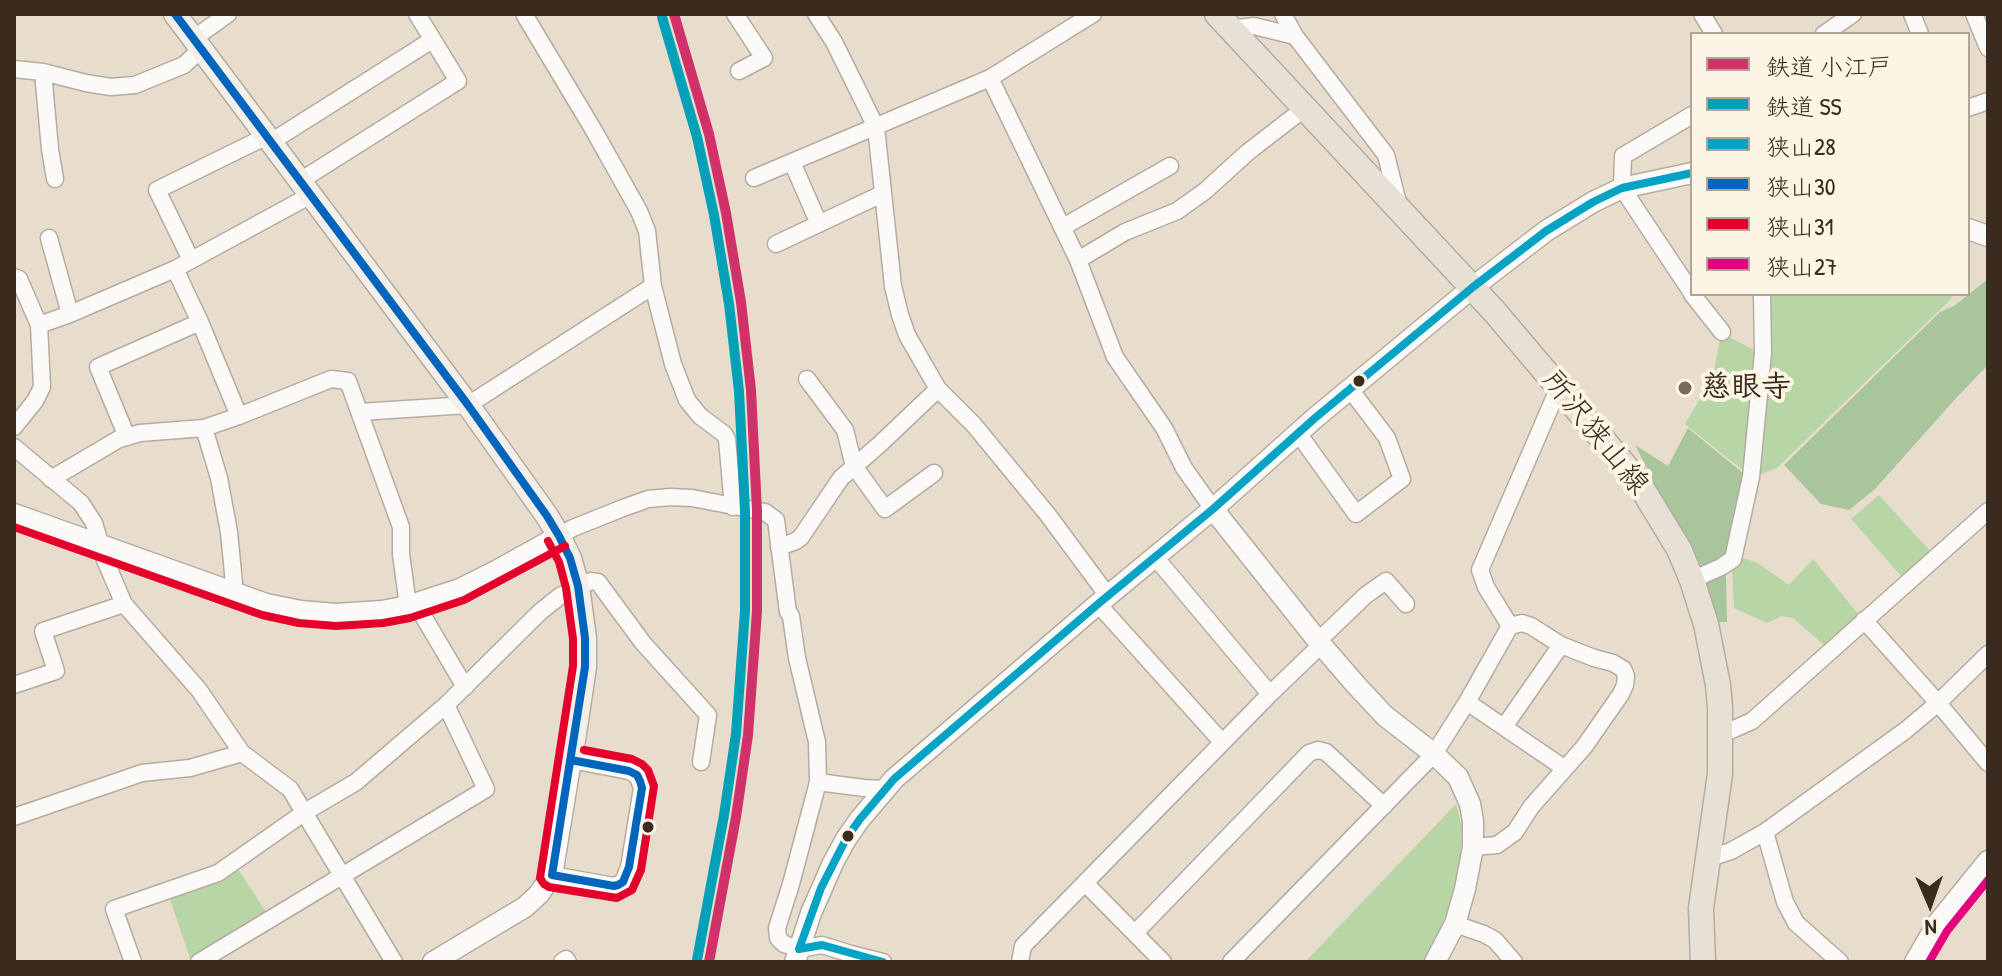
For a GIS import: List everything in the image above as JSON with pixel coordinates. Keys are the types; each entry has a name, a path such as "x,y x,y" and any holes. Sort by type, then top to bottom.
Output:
{"main road":[{"path":"175,14 468,405 559,536 570,558 578,586 585,638 585,667 571,760"},
{"name":"所沢狭山線","path":"1224,21 1473,287 1637,480 1679,549 1706,624 1718,685 1721,733 1720,774 1701,908 1703,962"}],"street":[{"path":"14,69 111,87 135,85 184,65 209,29 228,14"},
{"path":"39,325 191,260 306,188 458,81 417,14"},
{"path":"524,14 639,211 647,231 653,286 673,364 687,400 727,439 733,507"},
{"path":"735,14 764,58 739,71"},
{"path":"816,14 834,42 876,127 891,271 907,335 938,389 974,425 1048,515 1103,600 1222,742"},
{"path":"754,178 990,78 1093,14"},
{"path":"1283,14 1295,36 1386,155 1399,208"},
{"path":"1702,14 1713,32"},
{"path":"1974,14 1988,48"},
{"path":"1224,21 1295,36"},
{"path":"1828,32 1851,22"},
{"path":"191,260 157,190 269,139 432,40"},
{"path":"43,72 55,179"},
{"path":"990,78 1078,260 1115,357 1164,428 1184,468 1320,643 1385,716 1458,777 1470,804 1473,847 1455,924 1435,962"},
{"path":"1078,260 1125,232 1177,211 1305,108"},
{"path":"1690,116 1623,156 1622,188 1690,291"},
{"path":"792,162 819,224"},
{"path":"1063,227 1170,166"},
{"path":"801,958 810,915 846,839 894,779 1350,389 1546,231 1569,215 1622,188 1690,173"},
{"path":"776,244 882,194"},
{"path":"49,238 70,314"},
{"path":"175,269 239,416"},
{"path":"14,277 19,279 39,325 42,387 14,427"},
{"path":"360,412 468,405 653,286"},
{"path":"1694,296 1722,332"},
{"path":"1692,580 1733,559 1751,477 1763,353 1762,296"},
{"path":"127,437 98,367 200,322"},
{"path":"51,479 119,439 162,430 204,428 331,379 348,381 401,527 401,554 412,605 465,687"},
{"path":"807,379 845,430 854,466 885,509 934,473"},
{"path":"1510,626 1486,587 1480,570 1559,387"},
{"path":"779,547 801,537 841,478 938,389"},
{"path":"1298,433 1356,514 1402,479 1387,438 1350,389"},
{"path":"204,428 219,478 235,594"},
{"path":"14,447 81,503 94,523 124,604 199,690 242,753 290,789 394,962"},
{"path":"14,514 266,604 301,611 355,613 412,605 460,589 573,528 648,499 692,498 765,512 776,520 788,612 817,742 818,782 777,928 778,938 801,958"},
{"path":"1721,733 1752,721 1988,511"},
{"path":"1155,557 1270,694"},
{"path":"133,962 114,909 218,873 305,812 356,782 446,705 540,612 560,596 591,581 598,582 643,643 708,715 701,762"},
{"path":"1020,962 1023,946 1366,595 1386,581 1406,604"},
{"path":"14,685 56,671 43,631 124,604"},
{"path":"1864,620 1988,763"},
{"path":"1231,962 1434,754 1510,626 1522,623 1531,626 1561,645 1623,669 1626,676 1621,694 1584,747 1508,838 1497,845 1473,847"},
{"path":"1504,727 1561,645"},
{"path":"1707,859 1731,851 1765,832 1906,730 1988,654"},
{"path":"1467,702 1564,768"},
{"path":"199,962 486,789 446,705"},
{"path":"1135,933 1309,753 1318,750 1326,752 1384,806"},
{"path":"14,817 142,773 190,768 242,753"},
{"path":"433,962 525,907 552,875 571,760 637,775 642,788 629,867 623,882 614,886 552,875"},
{"path":"818,782 885,789"},
{"path":"1765,832 1785,902 1796,923 1840,962"},
{"path":"1915,962 1937,924 1988,861"},
{"path":"1085,883 1163,962"},
{"path":"810,915 822,945 883,962"},
{"path":"1455,924 1495,940 1514,962"},
{"path":"801,958 822,945"}],"green space":[{"path":"1988,279 1988,365 1875,489 1849,510 1821,504 1784,465 1940,312"},
{"path":"1765,296 1952,296 1777,468 1753,477"},
{"path":"1721,333 1762,354 1750,476 1685,424 1713,377"},
{"path":"1688,428 1749,478 1730,557 1699,571 1635,445 1668,466"},
{"path":"1879,495 1930,551 1902,577 1851,519"},
{"path":"1739,557 1756,562 1789,585 1813,559 1859,615 1825,646 1793,618 1782,616 1767,623 1734,608 1732,568"},
{"path":"1726,573 1727,622 1719,622 1702,579"},
{"path":"1456,804 1462,827 1457,878 1447,918 1426,962 1305,962"},
{"path":"238,869 266,912 190,958 169,897"}],"rail line":[{"name":"小江戸","path":"674,14 709,134 741,302 751,390 757,511 757,611 748,735 709,962"},
{"name":"SS","path":"662,17 697,137 729,304 739,391 745,511 745,611 736,734 697,960"}],"transit line":[{"name":"狭山30","path":"175,14 468,405 559,536 570,558 578,586 585,638 585,667 552,875 618,885 623,882 629,867 642,788 640,781 637,775 629,771 571,760"},
{"name":"狭山28","path":"883,962 822,945 799,949 821,888 846,839 894,779 1213,509 1315,418 1473,287 1546,231 1622,188 1690,173"},
{"name":"狭山31","path":"14,527 262,615 299,623 336,626 410,618 464,600 565,546"},
{"name":"狭山31","path":"548,541 559,562 566,588 573,639 573,666 540,878 549,887 617,898 632,890 641,870 654,786 642,764 632,759 584,750"},
{"name":"狭山27","path":"1929,962 1947,931 1988,880"}],"place":[{"name":"慈眼寺","path":"1685,388"}]}
